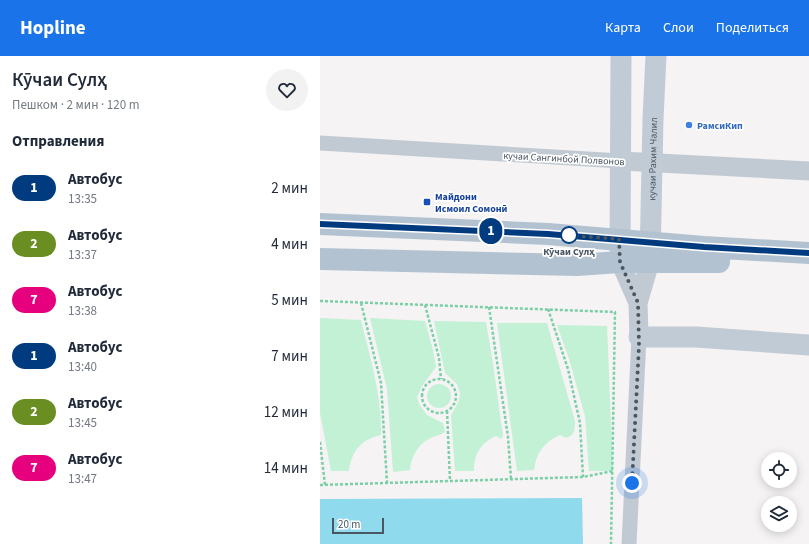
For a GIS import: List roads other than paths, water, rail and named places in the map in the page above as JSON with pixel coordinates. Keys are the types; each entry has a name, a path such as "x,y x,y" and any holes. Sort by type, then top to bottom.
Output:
{"main road":[{"path":"620,262 619,205 621,161 621,56"},
{"name":"кучаи Рахим Чалил","path":"650,252 656,56"},
{"path":"320,224 548,234 619,239 650,252 701,261 809,267"},
{"path":"320,258 577,265 620,262 650,252 704,247 809,252"},
{"path":"639,337 696,336 809,346"}],"street":[{"name":"кучаи Сангинбой Полвонов","path":"320,143 809,171"},
{"path":"629,544 639,337 638,303 650,252"},
{"path":"620,262 638,303"}],"water":[{"path":"582,498 583,544 320,544 320,499"}],"place":[{"name":"РамсиКип","path":"689,125"},
{"name":"Майдони Исмоил Сомонӣ","path":"427,202"},
{"name":"Кӯчаи Сулҳ","path":"569,235"}]}
